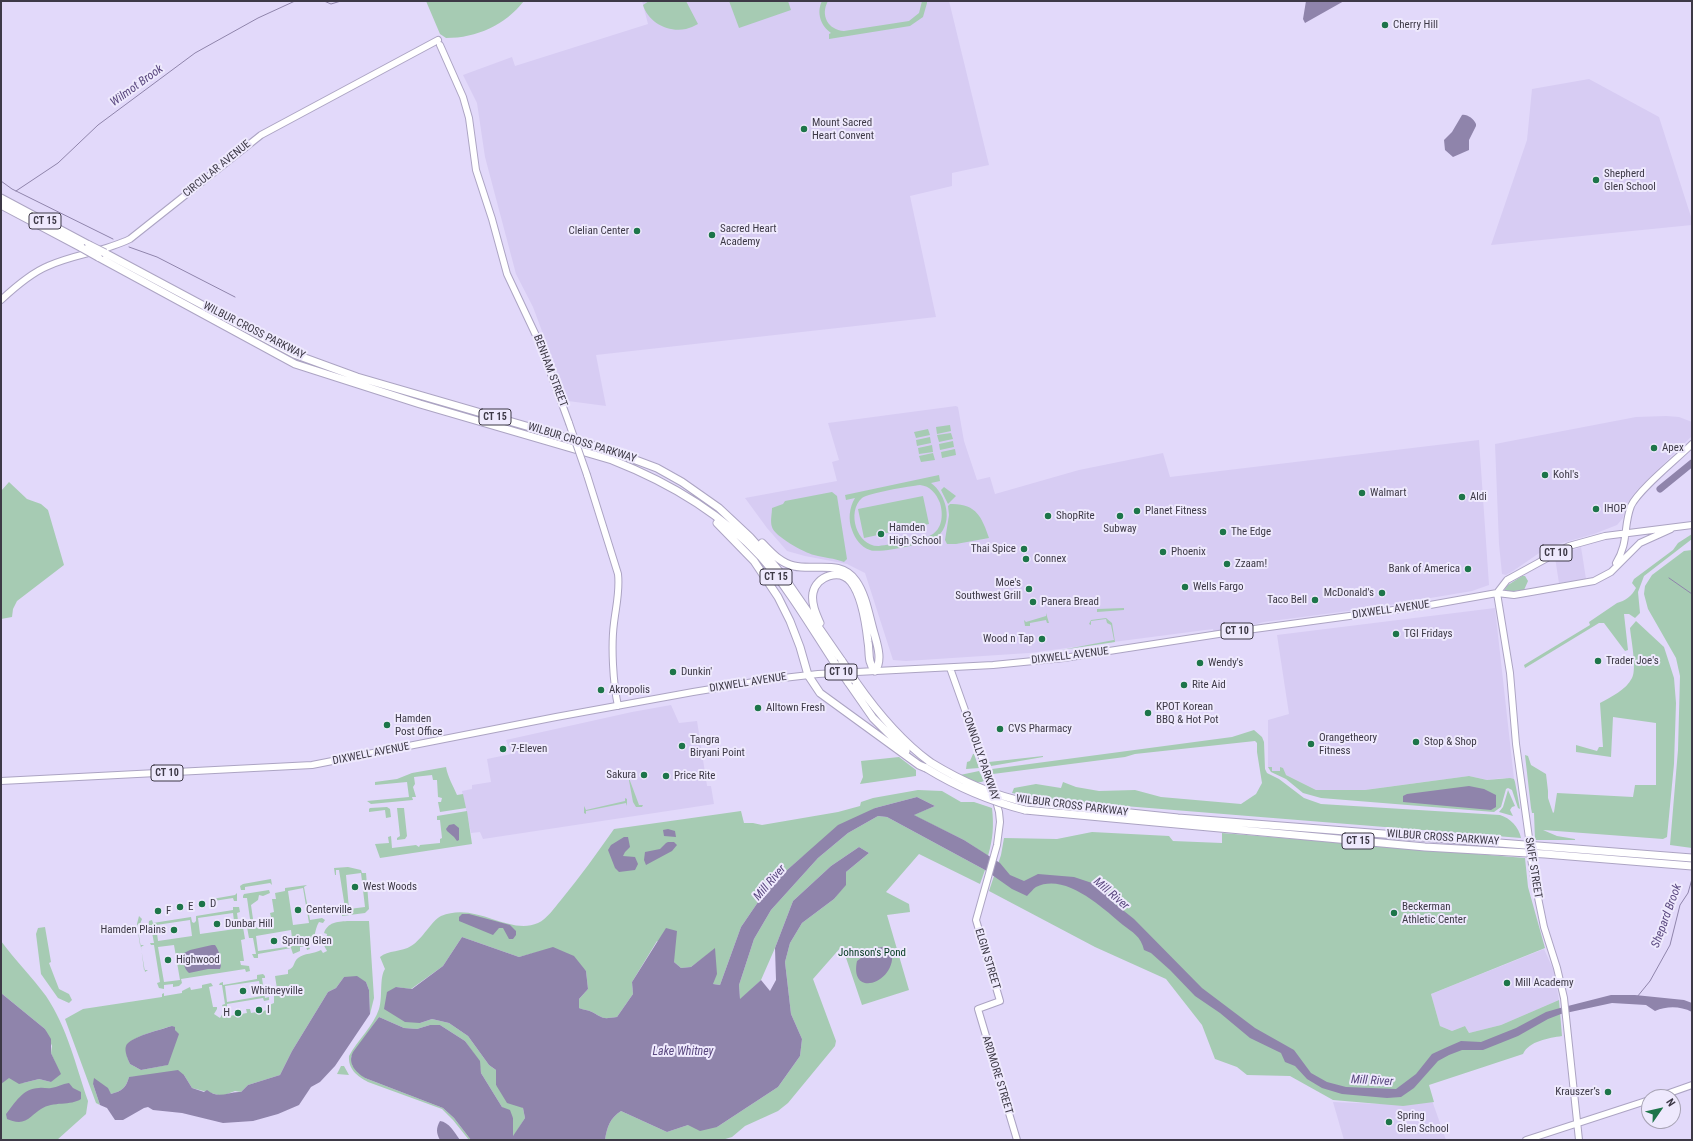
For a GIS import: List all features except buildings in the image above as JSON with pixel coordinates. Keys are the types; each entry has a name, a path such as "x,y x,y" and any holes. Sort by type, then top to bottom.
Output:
{"highway":[{"name":"WILBUR CROSS PARKWAY","path":"1,198 295,364 420,404 612,460 642,471 671,486 728,526 761,558 838,661 887,723 928,765"},
{"name":"WILBUR CROSS PARKWAY","path":"1,205 86,246"},
{"name":"WILBUR CROSS PARKWAY","path":"102,255 294,354 357,377 633,458 682,482 704,496 734,521 766,555 786,580 833,648 848,682 874,718 889,735 947,781 972,793 991,800 1026,806 1425,847 1545,854 1692,866"},
{"path":"701,506 740,545 766,578 790,621 808,674 820,693 826,699 919,765 928,765"},
{"path":"734,521 744,527 784,562 802,568 833,567 842,569 851,574 862,593 874,635 879,662 875,671 869,663 866,626 856,592 851,582 843,576 834,575 824,578 816,584 813,593 813,605 817,617 830,639 833,648"},
{"name":"WILBUR CROSS PARKWAY","path":"1026,806 1692,858"}],"main road":[{"name":"CIRCULAR AVENUE","path":"1,300 26,279 48,266 116,245 130,239 261,135 439,42"},
{"name":"BENHAM STREET","path":"439,42 463,97 469,118 476,170 492,219 507,274 540,344 587,475 618,574 619,588 613,636 614,669 618,706"},
{"path":"1606,575 1623,551 1630,511 1635,500 1692,444"},
{"name":"DIXWELL AVENUE","path":"1497,593 1507,580 1569,546 1605,536 1671,529 1692,525"},
{"name":"DIXWELL AVENUE","path":"1,781 312,765 696,691 808,674 950,668 1064,658 1231,632 1430,606 1497,593 1509,595 1580,585 1594,581 1606,575 1616,568 1640,543 1671,529"},
{"name":"SKIFF STREET","path":"1497,593 1510,672 1516,744 1531,858 1542,920 1557,968 1565,1002 1576,1124 1579,1140"},
{"name":"CONNOLLY PARKWAY","path":"950,668 997,805 1000,822 994,856 977,916"},
{"name":"ELGIN STREET","path":"977,916 977,926 1000,1001 978,1009"},
{"name":"ARDMORE STREET","path":"978,1009 1017,1140"},
{"path":"1681,1089 1692,1085"},
{"path":"1526,1140 1641,1103"}],"shaded area":[{"name":"Sacred Heart Academy","path":"642,1 949,1 989,165 952,173 952,186 910,196 936,317 596,355 606,406 568,401 533,307 516,274 485,157 477,103 463,75 512,57 515,66 648,24"},
{"name":"Shepherd Glen School","path":"1589,79 1659,117 1692,220 1692,225 1491,245 1527,140 1532,89"},
{"path":"956,406 958,407 964,441 977,480 990,477 995,494 1079,470 1163,453 1170,477 1479,440 1489,585 1472,591 1371,608 1264,622 1214,635 1213,629 1029,653 906,661 893,660 865,573 847,564 787,551 767,528 745,498 837,481 832,462 839,460 828,423"},
{"path":"1636,417 1679,417 1692,422 1692,436 1636,491 1626,505 1623,518 1617,525 1594,534 1548,547 1513,571 1506,575 1502,574 1499,544 1495,444"},
{"path":"1581,547 1586,579 1559,583 1555,557"},
{"path":"1495,608 1514,779 1503,778 1487,780 1469,776 1365,790 1316,790 1286,775 1274,773 1268,767 1268,720 1289,714 1277,635"},
{"path":"671,705 679,723 697,721 707,786 711,786 714,804 483,839 480,832 471,833 462,791 472,789 472,785 491,782 487,759 511,754 506,740 632,712"},
{"name":"Mill Academy","path":"1544,949 1554,971 1559,1000 1501,1025 1469,1033 1465,1026 1452,1031 1440,1026 1431,994"},
{"name":"Spring Glen School","path":"1429,1092 1446,1140 1344,1140 1333,1102 1381,1104"}],"green space":[{"path":"426,1 524,1 508,17 490,28 469,36 446,38 440,34"},
{"path":"649,1 686,1 698,24 688,29 679,30 666,28 654,21 649,16 643,5"},
{"path":"729,1 788,1 791,10 739,28"},
{"path":"822,1 828,1 825,11 827,21 834,28 844,31 909,21 919,13 922,1 927,1 927,3 923,17 910,26 829,39 829,34 831,33 827,30 820,19 819,10"},
{"path":"950,425 951,431 937,434 936,427"},
{"path":"928,429 930,435 916,438 914,432"},
{"path":"951,433 953,439 939,442 937,435"},
{"path":"930,437 931,443 917,446 916,440"},
{"path":"953,441 954,447 940,450 939,444"},
{"path":"932,445 933,452 919,454 918,448"},
{"path":"955,449 956,455 942,458 941,452"},
{"path":"933,453 935,460 921,462 919,456"},
{"path":"939,475 940,481 931,483 941,494 944,501 947,516 946,523 938,536 925,542 894,549 875,551 870,550 861,545 853,533 850,522 850,514 851,506 855,498 846,500 845,495","holes":["920,485 930,488 935,493 941,507 942,515 939,528 933,534 915,540 879,546 871,545 865,541 856,528 855,520 857,504 862,498 890,490"]},
{"path":"9,482 27,499 41,504 48,510 64,565 17,601 13,609 12,617 1,619 1,491"},
{"path":"944,487 956,496 948,504 941,490"},
{"path":"832,492 837,496 847,559 844,562 814,555 790,544 774,531 771,525 772,508 783,504 785,501"},
{"path":"923,496 929,524 864,538 858,509"},
{"path":"950,504 966,506 977,513 984,524 989,538 956,544 947,544 945,540 949,515 948,506"},
{"path":"1692,534 1692,539 1644,576 1638,592 1640,613 1635,618 1629,614 1624,614 1628,650 1625,651 1604,623 1599,623 1525,668 1524,665 1590,625 1589,622 1617,603 1628,598 1636,588 1632,583 1634,579 1673,550 1678,543"},
{"path":"1692,550 1692,848 1670,845 1678,750 1680,676 1676,658 1648,609 1644,594 1645,586 1652,575 1684,551"},
{"path":"1522,576 1525,576 1528,581 1524,590 1505,592 1508,585"},
{"path":"1124,608 1124,610 1097,612 1097,609"},
{"path":"1046,613 1049,623 1047,623 1046,620 1030,623 1030,626 1025,626 1024,620 1026,622 1046,616"},
{"path":"1106,618 1112,623 1115,642 1061,650 1114,640 1111,625 1107,623 1106,619 1091,621 1091,625 1089,624 1091,620"},
{"path":"1636,621 1664,647 1674,678 1676,703 1674,764 1667,837 1663,839 1543,830 1557,836 1575,840 1535,840 1534,813 1532,813 1531,808 1525,755 1528,756 1531,765 1546,774 1548,798 1553,813 1557,793 1633,797 1635,785 1656,785 1656,723 1613,717 1611,757 1576,752 1576,745 1597,751 1599,747 1603,747 1600,703 1622,690 1632,678 1634,661 1630,628"},
{"path":"1254,730 1262,737 1264,742 1265,769 1267,773 1279,779 1304,798 1321,804 1500,815 1507,818 1514,824 1521,838 1050,800 1012,793 1014,788 1036,784 1061,788 1063,782 1076,787 1099,791 1135,790 1161,797 1241,804 1256,794 1262,783 1257,743 1255,741 1135,754 1125,757 993,774 992,769 1232,737"},
{"path":"973,754 979,768 966,769 967,762 970,761"},
{"path":"1043,756 991,766 989,762"},
{"path":"899,757 916,770 916,776 860,784 863,777 861,761"},
{"path":"446,767 449,778 457,795 463,794 466,808 440,812 438,802 441,802 442,798 438,797 437,780 433,780 432,775 414,777 415,784 413,787 416,797 412,797 413,800 371,804 367,801 409,797 407,782 375,785 375,782 397,779 412,773"},
{"path":"1268,767 1272,767 1272,771 1280,771 1280,767 1283,768 1286,775 1316,790 1365,790 1469,776 1487,780 1510,778 1514,779 1515,782 1520,809 1518,808 1512,790 1508,788 1506,789 1501,807 1494,812 1321,798 1303,793 1286,779 1271,772"},
{"path":"979,771 984,781 972,781 960,775"},
{"path":"630,773 632,776 629,778 639,805 643,805 642,807 636,807 633,802 628,775"},
{"path":"918,790 942,791 961,802 974,802 992,808 993,832 988,856 964,840 913,815 935,806 917,797 875,808 802,857 769,886 741,927 720,985 713,984 715,949 691,967 681,968 674,962 674,952 657,941 632,982 633,994 617,1017 604,1018 590,1011 579,1008 579,999 588,989 586,971 553,948 519,957 462,937 443,966 411,989 396,987 420,1023 432,1019 449,1023 468,1036 489,1065 496,1070 496,1085 523,1108 525,1118 513,1137 513,1118 502,1107 481,1073 479,1061 465,1041 440,1025 430,1025 417,1029 404,1028 379,1017 351,1057 352,1065 365,1078 443,1108 454,1118 471,1140 469,1140 442,1109 368,1082 357,1075 350,1065 349,1056 377,1015 379,1009 382,977 385,969 380,957 387,953 411,946 438,918 454,913 479,915 504,923 516,925 527,926 538,923 548,916 614,829 741,811 744,823 762,825 838,812 860,806 861,802 873,798"},
{"path":"1508,790 1515,806 1510,810 1513,816 1499,812 1503,807"},
{"path":"625,798 627,799 627,806 626,803 586,811 586,814 584,813 584,806 586,810 625,801"},
{"path":"387,807 390,809 391,817 386,818 385,810 369,812 370,808"},
{"path":"397,808 404,808 407,836 405,839 397,840 400,836"},
{"path":"467,811 472,844 380,858 375,844 389,843 388,837 391,836 392,848 416,845 419,847 420,845 440,843 440,839 442,838 440,820 437,820 437,816"},
{"path":"878,816 887,817 985,870 980,884 919,854 886,892 909,904 910,912 887,915 909,990 862,1005 842,946 813,979 836,1041 835,1046 788,1103 778,1111 745,1126 732,1137 722,1140 605,1140 610,1123 621,1111 667,1132 688,1125 717,1127 778,1087 800,1056 802,1039 791,1014 785,962 790,943 802,923 834,899 845,885 846,872 869,853 859,847 831,866 793,901 761,980 740,1000 739,985 754,939 771,910 818,858 848,833"},
{"name":"Beckerman Athletic Center","path":"1092,832 1169,836 1173,841 1222,843 1222,833 1525,858 1528,887 1545,948 1431,994 1440,1026 1452,1031 1465,1026 1469,1033 1501,1025 1559,1000 1562,1036 1535,1043 1523,1054 1429,1085 1434,1102 1403,1106 1333,1100 1290,1076 1247,1075 1237,1067 1215,1059 1202,1025 1166,979 1095,947 989,891 1001,855 1004,838 1057,839"},
{"path":"348,867 361,870 362,873 366,873 369,909 365,913 342,916 342,914 346,914 339,870 336,870 335,875 334,868","holes":["361,873 365,907 349,909 346,875"]},
{"path":"271,879 272,885 270,883 245,887 245,890 241,890 240,886 243,884"},
{"path":"307,885 304,887 310,920 322,918 325,920 323,923 319,922 317,925 314,938 308,945 310,949 307,950 306,946 300,947 300,951 293,954 291,948 258,954 258,958 254,958 252,954 256,954 253,938 249,938 247,927 251,926 247,898 243,898 243,896 244,894 269,890 270,893 263,896 259,895 258,900 251,905 254,926 257,928 262,928 266,927 272,921 270,913 274,912 272,899 276,899 275,893 285,891 285,888","holes":["303,888 309,923 293,925 288,891","291,930 293,946 258,951 256,936"]},
{"path":"237,893 237,901 234,901 233,898 214,901 214,904 212,904 212,899 235,895"},
{"path":"233,907 239,907 240,912 237,913 239,928 243,927 245,939 241,940 244,961 240,961 241,965 249,966 250,971 246,972 245,969 181,979 182,983 179,986 173,987 173,984 164,985 164,989 159,988 157,983 160,982 154,945 151,945 150,943 154,943 151,927 148,928 149,921 152,920 153,923 191,917 192,922 194,923 196,921 196,916 233,910","holes":["233,913 235,929 200,934 198,918","190,920 192,936 158,941 156,925","174,945 180,980 164,982 158,947"]},
{"path":"139,916 142,919 140,924 137,925"},
{"path":"347,921 369,921 374,998 370,1014 369,990 366,982 344,977 336,988 328,992 292,1051 280,1075 248,1085 241,1092 235,1091 222,1096 192,1088 184,1075 129,1077 123,1088 118,1092 111,1094 93,1084 100,1105 96,1103 65,1019 83,1009 162,997 162,994 164,993 164,996 182,993 182,991 190,987 191,990 202,988 202,985 211,983 213,986 209,987 213,1007 217,1007 214,1014 220,1018 223,1013 228,1013 229,1016 247,1013 246,1009 250,1009 251,1013 268,1010 267,1006 274,1003 274,996 278,995 275,976 288,974 288,970 292,968 300,956 321,950 323,953 327,951 322,942 326,941 327,934 324,933 326,929 333,923","holes":["172,1026 175,1028 177,1036 167,1065 141,1070 130,1064 126,1050 129,1043 154,1031"]},
{"path":"45,927 51,962 49,963 59,989 69,994 72,1000 69,1003 58,998 41,974 36,934 38,928"},
{"path":"1,941 41,989 53,1008 60,1021 70,1047 88,1101 86,1114 57,1140 1,1140 1,1083 9,1077 23,1083 39,1079 51,1082 57,1067 51,1053 52,1046 45,1029 1,993"},
{"path":"263,974 265,976 265,978 262,978 265,998 269,997 269,1000 264,1001 263,998 227,1004 227,1007 223,1007 222,1005 225,1004 222,985 219,985 220,983 223,982 223,985 257,979 257,975","holes":["259,981 262,996 227,1002 225,986"]},
{"path":"341,1066 344,1066 349,1075 337,1074"}],"water":[{"path":"1306,1 1344,1 1305,23 1303,19"},
{"path":"1462,115 1466,115 1472,119 1476,126 1469,140 1469,150 1453,157 1445,150 1444,140 1452,132"},
{"path":"1469,786 1484,789 1496,795 1496,807 1491,810 1403,802 1403,796 1407,794"},
{"name":"Lake Whitney","path":"917,797 935,806 914,815 964,840 1000,863 1010,875 1024,881 1038,874 1074,877 1098,885 1106,891 1109,899 1134,919 1202,988 1255,1028 1294,1050 1311,1073 1327,1082 1346,1087 1396,1089 1416,1074 1432,1054 1461,1041 1481,1042 1516,1028 1546,1012 1611,995 1635,995 1684,1000 1692,1003 1692,1012 1674,1007 1655,1011 1646,1005 1612,1003 1561,1014 1548,1019 1518,1036 1483,1050 1462,1050 1449,1055 1438,1061 1414,1088 1401,1097 1387,1098 1342,1094 1322,1088 1307,1079 1295,1066 1285,1062 1281,1053 1250,1038 1220,1013 1195,996 1170,970 1151,953 1144,950 1141,941 1136,935 1083,894 1059,884 1047,884 1036,887 1027,896 1012,889 985,870 887,817 878,816 848,833 818,858 771,910 754,939 739,985 740,999 761,980 770,991 776,980 775,948 793,901 831,866 859,847 869,853 846,872 846,885 834,899 802,923 790,943 785,962 791,1014 802,1039 800,1056 778,1087 717,1127 700,1131 688,1125 667,1132 621,1111 610,1123 605,1140 471,1140 454,1118 443,1108 365,1078 353,1067 351,1056 353,1052 379,1017 404,1028 417,1029 430,1025 440,1025 465,1041 480,1061 481,1073 502,1107 510,1110 513,1118 513,1136 525,1118 523,1108 507,1103 496,1085 496,1070 489,1065 468,1036 449,1023 432,1019 420,1023 405,1022 384,1009 387,992 396,987 412,989 443,966 462,937 519,957 553,947 574,956 586,971 588,989 579,999 579,1008 590,1011 604,1018 617,1017 633,994 632,982 666,928 677,931 674,962 681,968 691,967 715,948 717,974 713,984 720,985 741,927 769,886 838,825 875,808"},
{"path":"454,824 459,828 459,840 457,841 446,829 449,825"},
{"path":"668,829 675,831 676,837 664,836 663,830"},
{"path":"624,837 628,837 630,847 623,856 635,857 638,864 635,870 619,872 615,868 608,850 611,845"},
{"path":"668,842 674,842 677,845 672,851 646,865 644,860 645,852 660,849"},
{"path":"462,914 469,914 510,925 516,931 516,935 513,939 509,939 503,928 499,928 493,935 459,921 459,917"},
{"path":"215,945 219,953 221,960 220,969 208,969 189,973 184,964 184,953 190,950"},
{"name":"Johnson's Pond","path":"882,947 888,949 892,953 891,964 887,972 881,979 873,982 866,983 860,980 856,973 857,961 873,949"},
{"path":"357,976 366,982 369,990 370,1014 335,1066 320,1082 311,1087 299,1105 278,1114 253,1121 223,1123 182,1113 153,1110 148,1107 123,1120 115,1120 107,1108 100,1105 93,1084 94,1078 108,1088 111,1094 118,1092 123,1088 129,1077 178,1070 184,1075 192,1088 204,1092 207,1090 211,1093 220,1095 241,1092 248,1085 280,1075 292,1051 328,992 336,988 344,977"},
{"path":"1,993 45,1029 51,1039 51,1053 61,1074 51,1082 39,1079 19,1084 9,1078 1,1084"},
{"path":"172,1026 175,1027 175,1030 179,1034 168,1065 141,1070 130,1064 126,1055 126,1046 128,1043 154,1031"},
{"path":"69,1083 73,1088 81,1092 81,1099 51,1105 38,1111 22,1122 7,1119 6,1114 24,1093 33,1089 53,1088"},
{"path":"440,1121 446,1123 460,1140 440,1140 437,1130"}],"waterway":[{"name":"Wilmot Brook","path":"16,191 58,163 98,125 195,53 258,18 295,1"},
{"name":"Wilmot Brook","path":"324,1 331,4 341,1"},
{"path":"1,181 12,189 113,239"},
{"path":"129,247 157,257 235,297"},
{"name":"Shepard Brook","path":"1660,489 1692,463"},
{"name":"Shepard Brook","path":"1669,578 1692,594"},
{"name":"Shepard Brook","path":"1637,997 1650,981 1670,945 1680,905 1688,893 1692,879"}],"place":[{"name":"Cherry Hill","path":"1385,25"},
{"name":"Mount Sacred Heart Convent","path":"804,129"},
{"name":"Shepherd Glen School","path":"1596,180"},
{"name":"Clelian Center","path":"637,231"},
{"name":"Sacred Heart Academy","path":"712,235"},
{"name":"Apex","path":"1654,448"},
{"name":"Kohl's","path":"1545,475"},
{"name":"Walmart","path":"1362,493"},
{"name":"Aldi","path":"1462,497"},
{"name":"IHOP","path":"1596,509"},
{"name":"Planet Fitness","path":"1137,511"},
{"name":"ShopRite","path":"1048,516"},
{"name":"Subway","path":"1120,516"},
{"name":"The Edge","path":"1223,532"},
{"name":"Hamden High School","path":"881,534"},
{"name":"Thai Spice","path":"1024,549"},
{"name":"Phoenix","path":"1163,552"},
{"name":"Connex","path":"1026,559"},
{"name":"Zzaam!","path":"1227,564"},
{"name":"Bank of America","path":"1468,569"},
{"name":"Wells Fargo","path":"1185,587"},
{"name":"Moe's Southwest Grill","path":"1029,589"},
{"name":"McDonald's","path":"1382,593"},
{"name":"Taco Bell","path":"1315,600"},
{"name":"Panera Bread","path":"1033,602"},
{"name":"TGI Fridays","path":"1396,634"},
{"name":"Wood n Tap","path":"1042,639"},
{"name":"Trader Joe's","path":"1598,661"},
{"name":"Wendy's","path":"1200,663"},
{"name":"Dunkin'","path":"673,672"},
{"name":"Rite Aid","path":"1184,685"},
{"name":"Akropolis","path":"601,690"},
{"name":"Alltown Fresh","path":"758,708"},
{"name":"KPOT Korean BBQ & Hot Pot","path":"1148,713"},
{"name":"Hamden Post Office","path":"387,725"},
{"name":"CVS Pharmacy","path":"1000,729"},
{"name":"Stop & Shop","path":"1416,742"},
{"name":"Orangetheory Fitness","path":"1311,744"},
{"name":"Tangra Biryani Point","path":"682,746"},
{"name":"7-Eleven","path":"503,749"},
{"name":"Sakura","path":"644,775"},
{"name":"Price Rite","path":"666,776"},
{"name":"West Woods","path":"355,887"},
{"name":"D","path":"202,904"},
{"name":"E","path":"180,907"},
{"name":"Centerville","path":"298,910"},
{"name":"F","path":"158,911"},
{"name":"Beckerman Athletic Center","path":"1394,913"},
{"name":"Dunbar Hill","path":"217,924"},
{"name":"Hamden Plains","path":"174,930"},
{"name":"Spring Glen","path":"274,941"},
{"name":"Highwood","path":"168,960"},
{"name":"Mill Academy","path":"1507,983"},
{"name":"Whitneyville","path":"243,991"},
{"name":"I","path":"259,1010"},
{"name":"H","path":"238,1013"},
{"name":"Krauszer’s","path":"1608,1092"},
{"name":"Spring Glen School","path":"1389,1122"}],"water label":[{"name":"Mill River","path":"770,883"},
{"name":"Mill River","path":"1111,894"},
{"name":"Mill River","path":"1372,1081"}]}
